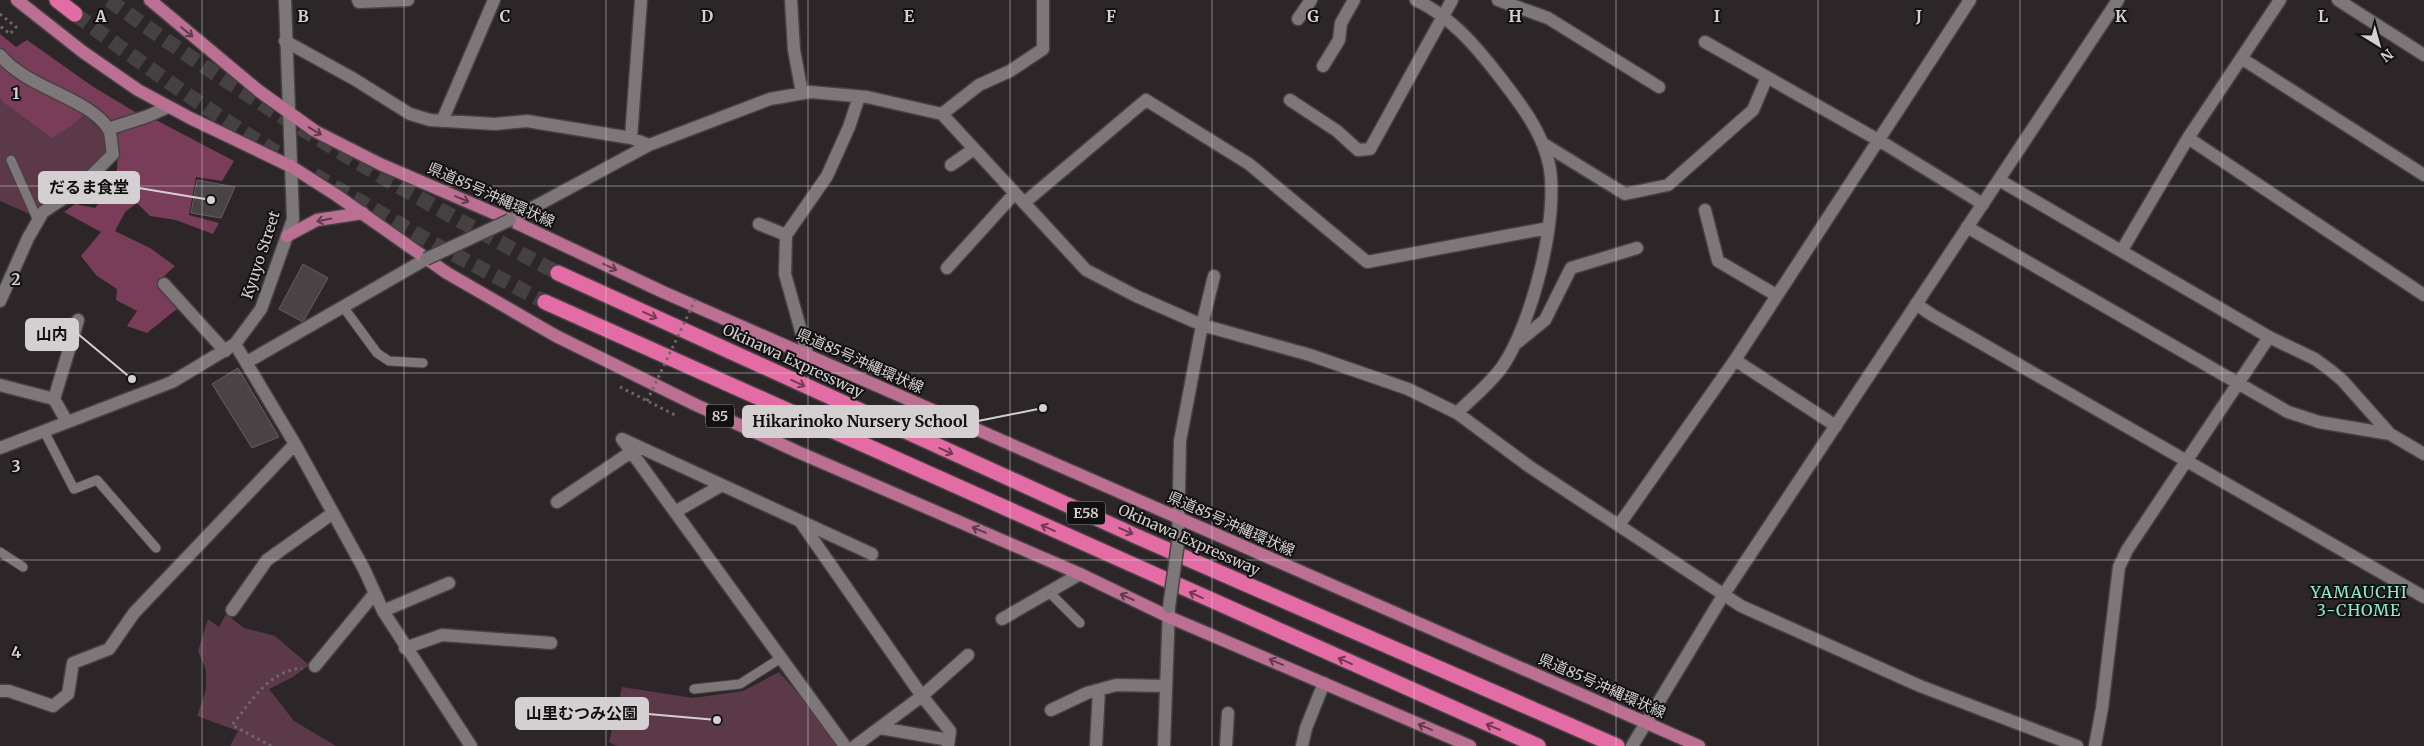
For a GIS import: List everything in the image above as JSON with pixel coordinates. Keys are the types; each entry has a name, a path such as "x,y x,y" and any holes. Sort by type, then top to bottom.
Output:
{"highway":[{"path":"57,0 75,14"},
{"name":"Okinawa Expressway","path":"558,273 1029,488 1617,746"},
{"name":"E58","path":"545,302 1538,746"}],"main road":[{"name":"85","path":"17,0 112,73 168,107 292,167 363,213 426,259 556,336 694,404 1470,746"},
{"name":"県道85号沖縄環状線","path":"150,0 259,92 290,114 347,148 510,220 662,292 1698,746"},
{"path":"287,236 317,220 363,213"}],"street":[{"name":"Kyuyo Street","path":"0,448 172,382 230,347 261,309 293,219 290,114 285,42 285,0"},
{"path":"358,0 359,2 408,0"},
{"path":"442,121 494,0"},
{"path":"631,138 641,0"},
{"path":"791,0 794,50 802,93"},
{"path":"942,114 979,85 1010,71 1043,49 1043,0"},
{"path":"1298,20 1311,0"},
{"path":"1323,66 1339,40 1341,23 1354,0"},
{"path":"1416,0 1443,16 1468,39 1491,65 1528,116 1542,143 1549,164 1551,190 1543,259 1516,343 1501,368 1457,413"},
{"path":"1290,100 1337,131 1358,150 1370,149 1452,0"},
{"path":"1498,0 1548,18 1659,87"},
{"path":"1619,526 1735,360 1776,295 1880,141 1970,0"},
{"path":"1632,746 1724,594 2118,0"},
{"path":"2122,250 2188,138 2280,0"},
{"path":"2338,0 2424,55"},
{"path":"285,42 354,79 410,114 430,120 495,124 527,121 631,138 649,145"},
{"path":"1704,42 1880,141 1983,204"},
{"path":"0,55 10,68 44,88 87,109 108,129 113,154 79,188 43,212 28,238 0,301"},
{"path":"2241,58 2424,175"},
{"path":"1542,143 1625,194 1668,185 1753,110 1767,77"},
{"path":"247,362 344,308 426,259 510,220 649,145 770,99 810,92 859,96 942,114 1086,270 1136,296 1202,325 1354,369 1408,389 1457,413 1530,467 1741,606 1920,686 2077,746"},
{"path":"808,356 785,274 786,235 827,176 849,127 859,96"},
{"path":"1024,203 1146,100 1249,164 1367,262 1548,228"},
{"path":"108,129 148,116 168,107"},
{"path":"2188,138 2424,295"},
{"path":"951,165 974,149"},
{"path":"1999,180 2269,336 2315,359 2342,380 2390,434 2424,454"},
{"path":"947,268 1015,193"},
{"path":"1705,210 1718,261 1776,295"},
{"path":"759,224 786,235"},
{"path":"1967,226 2288,412 2301,417 2390,434"},
{"path":"1516,343 1545,320 1571,268 1637,248"},
{"path":"1164,746 1169,612 1180,519 1180,440 1202,325 1214,276"},
{"path":"164,284 247,362 333,513 383,611 405,648 471,746"},
{"path":"1916,304 1932,316 2112,417 2186,462 2424,597"},
{"path":"54,399 78,320"},
{"path":"2095,746 2102,708 2119,567 2127,550 2239,384 2269,336"},
{"path":"1735,360 1836,426"},
{"path":"0,385 54,399 67,422"},
{"path":"845,746 622,438 872,554"},
{"path":"0,691 9,691 53,706 68,694 73,663 109,649 134,612 295,444"},
{"path":"557,502 631,452"},
{"path":"675,512 722,485"},
{"path":"232,610 267,560 333,513"},
{"path":"800,521 922,696 950,731 948,743 880,728"},
{"path":"1002,619 1080,574"},
{"path":"383,611 449,583"},
{"path":"315,666 375,593"},
{"path":"405,648 442,635 551,643"},
{"path":"855,746 922,696 968,655"},
{"path":"1302,746 1306,728 1324,683"},
{"path":"1051,710 1116,685 1166,686"},
{"path":"1096,746 1099,690"},
{"path":"1226,746 1228,713"}],"lane":[{"path":"11,160 38,220"},
{"path":"344,308 377,353 389,361 423,363"},
{"path":"44,431 74,489 97,480 156,548"},
{"path":"0,552 22,568"},
{"path":"1049,592 1080,624"},
{"path":"694,689 740,684 781,658"}],"path":[{"path":"0,14 16,27 10,34 0,26"},
{"path":"647,401 697,296"},
{"path":"620,387 675,415"},
{"path":"271,746 232,726 268,680 288,669 315,666"}],"shaded area":[{"path":"0,34 16,47 27,40 92,86 140,115 111,124 88,111 72,125 52,138 3,102 0,97"},
{"path":"0,82 73,104 105,134 108,149 82,179 47,197 34,216 0,201"},
{"path":"156,120 234,161 222,181 196,177 189,215 219,223 213,234 176,220 150,216 137,203 125,212 115,231 150,248 175,266 161,279 178,308 147,333 127,326 137,311 116,300 117,289 97,276 81,256 101,232 64,212 75,204 95,208 114,180 117,156 113,132"},
{"path":"226,614 244,628 275,636 309,665 293,677 269,689 294,721 336,746 230,746 238,731 197,716 206,690 206,670 198,651 208,619 219,627"},
{"path":"779,672 840,741 836,746 617,746 609,742 622,687 693,698 743,691"}],"building":[{"path":"197,180 235,187 221,218 191,213"},
{"path":"303,264 328,278 303,322 279,309"},
{"path":"238,368 279,437 252,448 212,384"}],"tunnel":[{"path":"109,0 217,75 328,145 442,211 558,273"},
{"path":"75,14 183,92 294,163"},
{"path":"314,175 436,245 545,302"}],"place":[{"name":"だるま食堂","path":"211,200"},
{"name":"山内","path":"132,379"},
{"name":"Hikarinoko Nursery School","path":"1043,408"},
{"name":"山里むつみ公園","path":"717,720"}],"district":[{"name":"YAMAUCHI 3-CHOME","path":"2359,601"}]}
